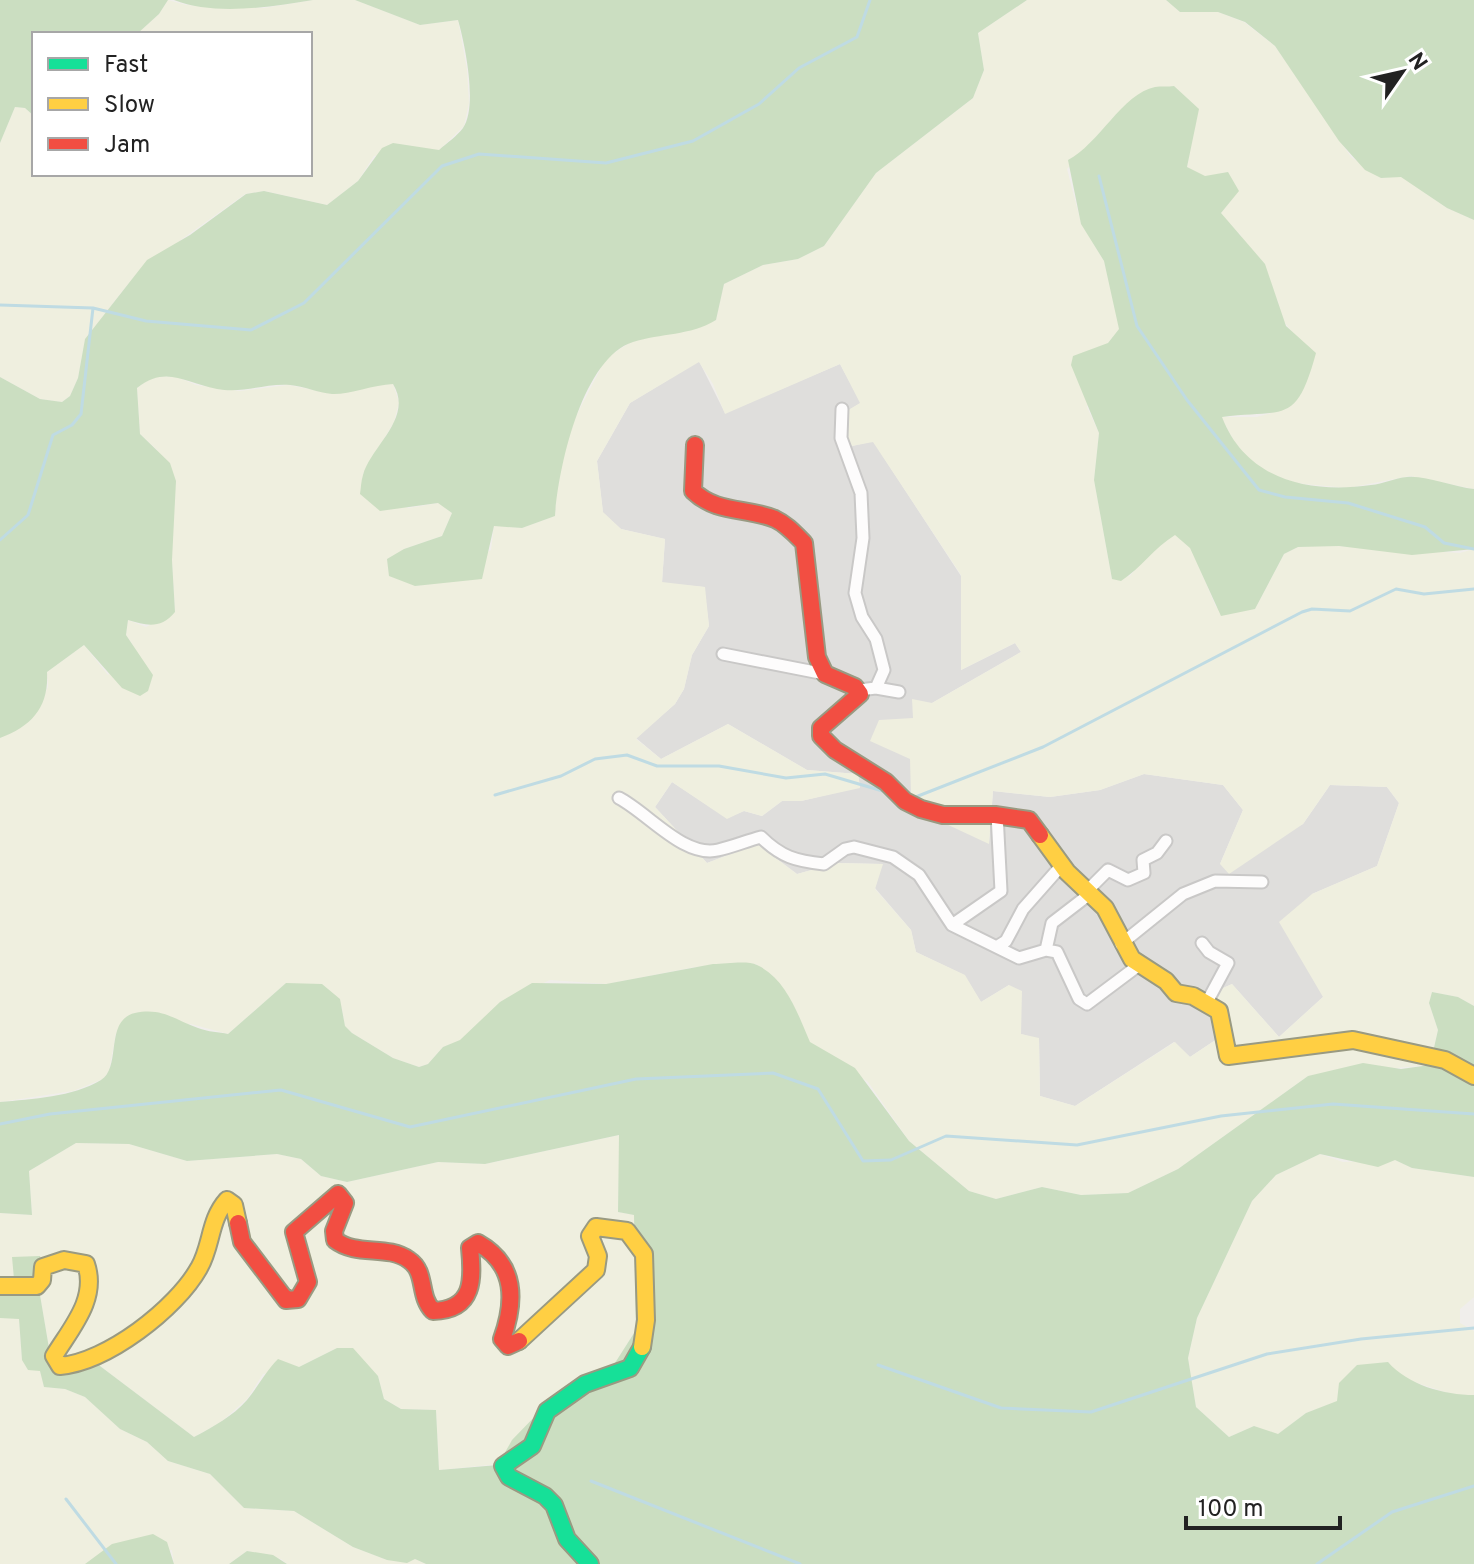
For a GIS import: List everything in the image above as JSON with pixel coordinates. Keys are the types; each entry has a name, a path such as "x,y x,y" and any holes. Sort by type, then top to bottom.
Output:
{"street":[{"path":"842,409 841,438 861,493 863,538 856,579 857,606 876,639 884,670 868,689 821,728 821,736 840,754 900,794 944,816 997,814 1029,820 1045,838 1061,866 1105,908 1121,944 1139,965 1166,981 1176,993 1207,1002 1222,1016 1228,1056 1353,1040 1445,1060 1474,1076"},
{"path":"695,445 693,491 700,500 716,508 774,518 804,543 817,657 825,674"},
{"path":"723,654 825,674 868,689 899,692"},
{"path":"619,798 645,813 668,835 697,848 716,851 761,837 778,854 791,860 824,864 845,849 854,847 893,857 919,875 952,925 1019,958 1046,950 1057,952 1079,999 1087,1004 1139,965"},
{"path":"952,925 996,898 1001,891 997,814"},
{"path":"1046,950 1052,923 1090,891 1108,870 1128,880 1144,873 1143,860 1157,853 1166,841"},
{"path":"998,946 1006,941 1023,909 1061,866"},
{"path":"1121,944 1183,894 1215,881 1262,882"},
{"path":"1202,943 1209,952 1228,963 1207,1002"},
{"path":"0,1286 37,1286 42,1280 43,1267 49,1264 74,1259 86,1264 90,1273 89,1295 54,1356 60,1366 74,1366 89,1360 143,1325 194,1277 202,1264 217,1212 227,1200 236,1210 242,1242 286,1300 294,1302 303,1294 308,1272 294,1242 294,1232 338,1194 345,1203 334,1231 335,1240 346,1249 398,1255 414,1263 421,1274 426,1303 433,1311 450,1307 469,1290 474,1275 470,1248 478,1243 486,1247 510,1288 510,1320 502,1339 508,1346 520,1340 596,1270 598,1256 590,1236 596,1227 627,1231 640,1244 646,1270 646,1320 642,1350 636,1362 625,1371 585,1384 547,1411 532,1446 503,1466 509,1477 536,1488 554,1505 567,1539 590,1564"}],"shaded area":[{"path":"699,361 725,413 840,364 861,403 835,418 852,446 873,441 961,576 961,670 1015,643 1021,652 932,703 914,718 910,759 989,843 993,791 1050,797 1100,790 1144,774 1223,785 1243,810 1220,864 1303,824 1330,785 1387,787 1399,803 1377,866 1312,894 1323,997 1279,1037 1232,984 1205,996 1217,1039 1190,1057 1174,1042 1075,1106 1040,1096 1039,1039 1021,1034 1009,985 981,1002 964,975 916,952 911,930 875,888 882,864 837,863 797,874 757,844 707,863 655,807 672,782 727,818 744,811 762,816 782,801 801,801 860,787 858,774 807,770 728,724 661,759 636,738 675,704 684,689 692,655 709,626 704,587 662,583 665,539 621,529 603,513 597,461 630,403"}],"green space":[{"path":"0,0 168,0 159,14 139,32 32,32 32,114 25,108 15,107 0,143"},
{"path":"168,0 186,5 264,8 313,0 355,0 420,25 458,20 469,103 464,126 439,150 374,156 358,181 327,205 265,191 245,194 182,239 128,284 85,339 78,378 70,396 62,402 40,399 0,377 0,143 15,107 25,108 32,114 32,176 312,176 312,32 139,32 159,14"},
{"path":"174,0 313,0 225,9"},
{"path":"355,0 1027,0 978,33 984,70 973,98 876,173 824,246 798,259 763,265 724,284 716,320 686,332 633,342 615,352 600,369 576,417 561,471 555,516 522,528 494,526 482,579 415,586 389,576 387,559 404,549 442,536 452,513 438,503 380,511 360,494 367,464 395,420 398,396 393,384 332,394 290,385 227,390 167,377 148,381 137,388 140,434 170,463 176,481 172,560 175,612 159,624 128,620 126,635 153,675 148,691 140,696 122,688 84,645 47,672 45,695 36,714 21,728 0,738 0,377 40,399 62,402 70,396 78,378 85,339 147,260 190,235 246,194 264,191 327,205 358,181 382,148 393,143 439,150 461,131 470,106 470,91 458,20 420,25"},
{"path":"1027,0 1166,0 1180,12 1218,12 1244,22 1275,46 1351,157 1381,178 1401,176 1447,208 1474,220 1474,489 1410,476 1348,488 1304,484 1284,481 1254,465 1235,443 1221,417 1257,417 1285,409 1293,333 1281,318 1278,301 1240,234 1225,222 1221,213 1233,198 1187,167 1196,119 1174,86 1138,97 1114,117 1067,169 1081,223 1104,261 1120,329 1108,343 1087,407 1099,433 1094,480 1112,579 1130,576 1149,553 1175,534 1191,548 1216,607 1255,609 1284,554 1298,547 1320,545 1460,553 1474,549 1474,1006 1458,997 1432,992 1429,1003 1438,1030 1430,1065 1308,1076 1178,1169 1128,1193 1081,1195 1042,1187 996,1199 969,1191 909,1141 868,1082 809,1042 756,964 695,967 607,984 550,980 500,1003 460,1041 443,1047 428,1064 419,1067 393,1058 352,1033 345,1027 342,1008 286,983 228,1034 191,1024 116,1033 109,1071 103,1079 73,1091 0,1102 0,738 31,720 48,687 47,672 84,645 108,675 133,645 126,635 128,620 146,627 175,612 172,560 157,450 140,434 137,388 153,376 177,377 196,385 240,391 288,385 335,394 365,385 393,384 399,402 394,422 363,474 408,508 439,503 452,513 442,536 404,549 415,586 441,582 491,550 494,525 522,528 555,516 557,478 572,424 606,358 631,342 716,320 724,284 763,265 798,259 824,246 876,173 973,98 984,70 978,33","holes":["699,362 713,384 725,414 840,364 860,403 835,418 852,446 873,442 961,575 961,670 1015,643 1021,652 932,703 912,699 913,718 879,720 870,741 910,759 911,796 944,823 989,844 993,791 1050,797 1100,790 1144,774 1223,785 1243,810 1220,864 1229,874 1303,824 1330,785 1387,787 1399,803 1377,866 1312,894 1279,922 1323,997 1279,1037 1232,984 1205,996 1217,1039 1190,1057 1175,1042 1075,1106 1040,1096 1039,1038 1021,1034 1022,991 1009,985 981,1002 965,975 916,952 911,930 875,889 883,864 837,863 797,874 757,844 707,863 655,807 672,782 727,819 744,811 762,816 782,801 801,801 860,788 858,774 807,770 728,724 661,759 636,739 675,704 684,689 692,655 709,626 705,587 662,582 665,539 621,529 603,512 597,461 630,403"]},
{"path":"1166,0 1474,0 1474,220 1447,208 1401,177 1381,178 1365,170 1339,141 1275,46 1245,22 1218,12 1180,12"},
{"path":"1174,86 1199,109 1187,167 1205,176 1228,172 1239,191 1221,213 1265,264 1286,326 1316,353 1302,393 1294,403 1274,412 1222,417 1233,438 1264,469 1303,484 1348,487 1414,477 1474,489 1474,549 1412,555 1339,546 1298,547 1284,554 1255,609 1221,616 1190,548 1175,535 1121,581 1112,579 1094,480 1099,433 1071,365 1073,356 1108,343 1119,329 1104,261 1081,224 1068,160 1143,91"},
{"path":"748,963 767,971 784,988 810,1042 855,1068 909,1141 969,1191 996,1199 1042,1187 1081,1195 1128,1193 1178,1169 1308,1076 1363,1063 1401,1069 1430,1065 1438,1030 1429,1003 1432,992 1458,997 1474,1006 1474,1177 1412,1168 1395,1160 1378,1167 1320,1154 1276,1175 1252,1201 1197,1318 1188,1358 1196,1407 1229,1437 1254,1426 1278,1434 1306,1413 1337,1401 1339,1383 1357,1365 1388,1362 1416,1383 1451,1393 1474,1395 1474,1564 426,1564 415,1559 407,1563 387,1560 353,1547 294,1511 244,1508 210,1474 168,1461 147,1442 120,1429 85,1397 65,1389 44,1387 40,1371 28,1370 22,1360 19,1319 0,1318 0,1279 14,1279 12,1257 40,1256 46,1276 46,1285 40,1295 49,1348 62,1359 92,1356 100,1366 194,1437 241,1406 278,1359 299,1367 337,1348 353,1348 378,1376 384,1399 401,1409 436,1410 439,1470 498,1465 512,1440 542,1409 613,1366 636,1330 634,1215 618,1212 619,1135 485,1164 438,1162 347,1182 321,1176 301,1159 277,1154 187,1161 129,1144 76,1143 29,1171 32,1215 0,1213 0,1102 65,1094 101,1080 111,1065 120,1025 126,1017 135,1013 161,1013 202,1029 228,1034 286,983 322,984 340,999 345,1026 352,1033 393,1058 419,1067 428,1064 443,1047 460,1040 500,1002 532,983 606,984 713,964"},
{"path":"620,1135 618,1212 634,1215 636,1330 613,1366 499,1464 439,1470 436,1410 401,1409 384,1399 378,1376 337,1348 299,1367 263,1374 247,1399 221,1422 194,1437 100,1366 62,1359 49,1348 40,1295 14,1279 0,1279 0,1213 32,1215 29,1171 76,1143 129,1144 187,1161 277,1154 301,1159 321,1176 347,1182 438,1162 485,1164"},
{"path":"1320,1154 1343,1162 1395,1160 1412,1168 1474,1177 1474,1297 1460,1309 1460,1323 1474,1331 1474,1395 1454,1395 1402,1378 1306,1413 1277,1435 1254,1426 1229,1437 1196,1407 1188,1358 1197,1318 1252,1201 1276,1175"},
{"path":"0,1318 19,1318 22,1360 40,1370 44,1387 65,1389 85,1397 120,1429 147,1442 168,1461 210,1474 244,1508 294,1511 353,1547 387,1560 415,1559 426,1564 287,1564 281,1559 247,1551 229,1564 174,1564 172,1550 85,1564 0,1564"},
{"path":"153,1534 167,1542 174,1564 85,1564 112,1544"},
{"path":"247,1551 273,1555 287,1564 229,1564"}],"waterway":[{"path":"0,305 93,308 146,321 251,330 304,303 442,166 479,154 606,163 693,141 759,104 799,68 857,37 870,0"},
{"path":"1099,176 1137,326 1187,400 1259,490 1285,497 1348,503 1425,527 1444,543 1474,549"},
{"path":"0,540 28,515 53,435 72,425 81,414 93,308"},
{"path":"913,798 1043,747 1302,612 1312,609 1350,611 1396,589 1424,594 1474,589"},
{"path":"495,795 561,776 595,759 627,755 657,766 719,766 786,778 825,774 886,792"},
{"path":"0,1124 50,1114 281,1090 410,1127 636,1079 773,1073 818,1089 863,1161 891,1160 946,1136 1077,1145 1221,1116 1333,1104 1474,1114"},
{"path":"878,1365 1001,1408 1091,1412 1267,1354 1361,1339 1474,1328"},
{"path":"591,1481 800,1564"},
{"path":"1317,1564 1392,1512 1474,1486"},
{"path":"66,1499 116,1564"}],"traffic: fast":[{"path":"590,1564 567,1539 554,1505 545,1496 509,1477 503,1466 532,1446 547,1411 585,1384 630,1368 642,1347"}],"traffic: slow":[{"path":"1040,835 1067,872 1105,908 1132,959 1166,981 1176,993 1193,996 1219,1011 1228,1056 1353,1040 1445,1060 1474,1076"},
{"path":"0,1286 37,1286 42,1280 43,1267 64,1260 86,1264 89,1277 86,1301 54,1356 60,1366 79,1362 119,1344 174,1300 199,1268 217,1216 227,1200 234,1205 238,1223"},
{"path":"519,1341 596,1270 598,1256 590,1236 596,1227 627,1231 644,1254 646,1320 642,1347"}],"traffic: jam":[{"path":"695,445 693,491 722,507 775,519 804,543 817,657 825,674 855,687 860,694 821,728 821,736 835,750 886,782 905,801 921,809 943,815 995,815 1029,820 1040,835"},
{"path":"238,1223 242,1242 286,1300 298,1299 308,1282 294,1232 338,1194 345,1203 334,1231 335,1240 353,1248 391,1253 409,1260 418,1271 425,1298 433,1311 447,1309 464,1299 471,1281 470,1248 478,1243 500,1262 510,1286 509,1312 502,1339 508,1346 519,1341"}]}
